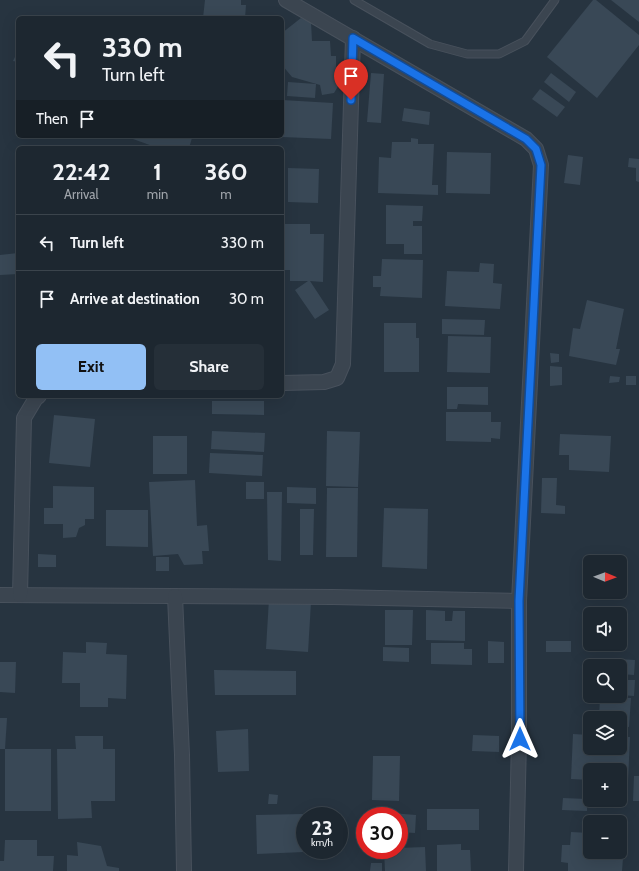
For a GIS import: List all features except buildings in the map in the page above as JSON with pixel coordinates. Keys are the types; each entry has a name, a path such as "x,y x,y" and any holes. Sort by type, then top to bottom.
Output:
{"street":[{"path":"286,0 526,139 536,149 541,165 530,411 519,601 520,739 516,871"},
{"path":"284,382 324,382 337,378 343,364 353,38"},
{"path":"20,595 24,418 36,398"},
{"path":"0,595 326,597 519,601"},
{"path":"175,596 182,755 184,871"}],"lane":[{"path":"354,0 430,44 467,54 499,54 525,41 552,1"}],"route":[{"path":"351,100 353,38 526,139 536,149 541,165 519,601 520,739"}]}
